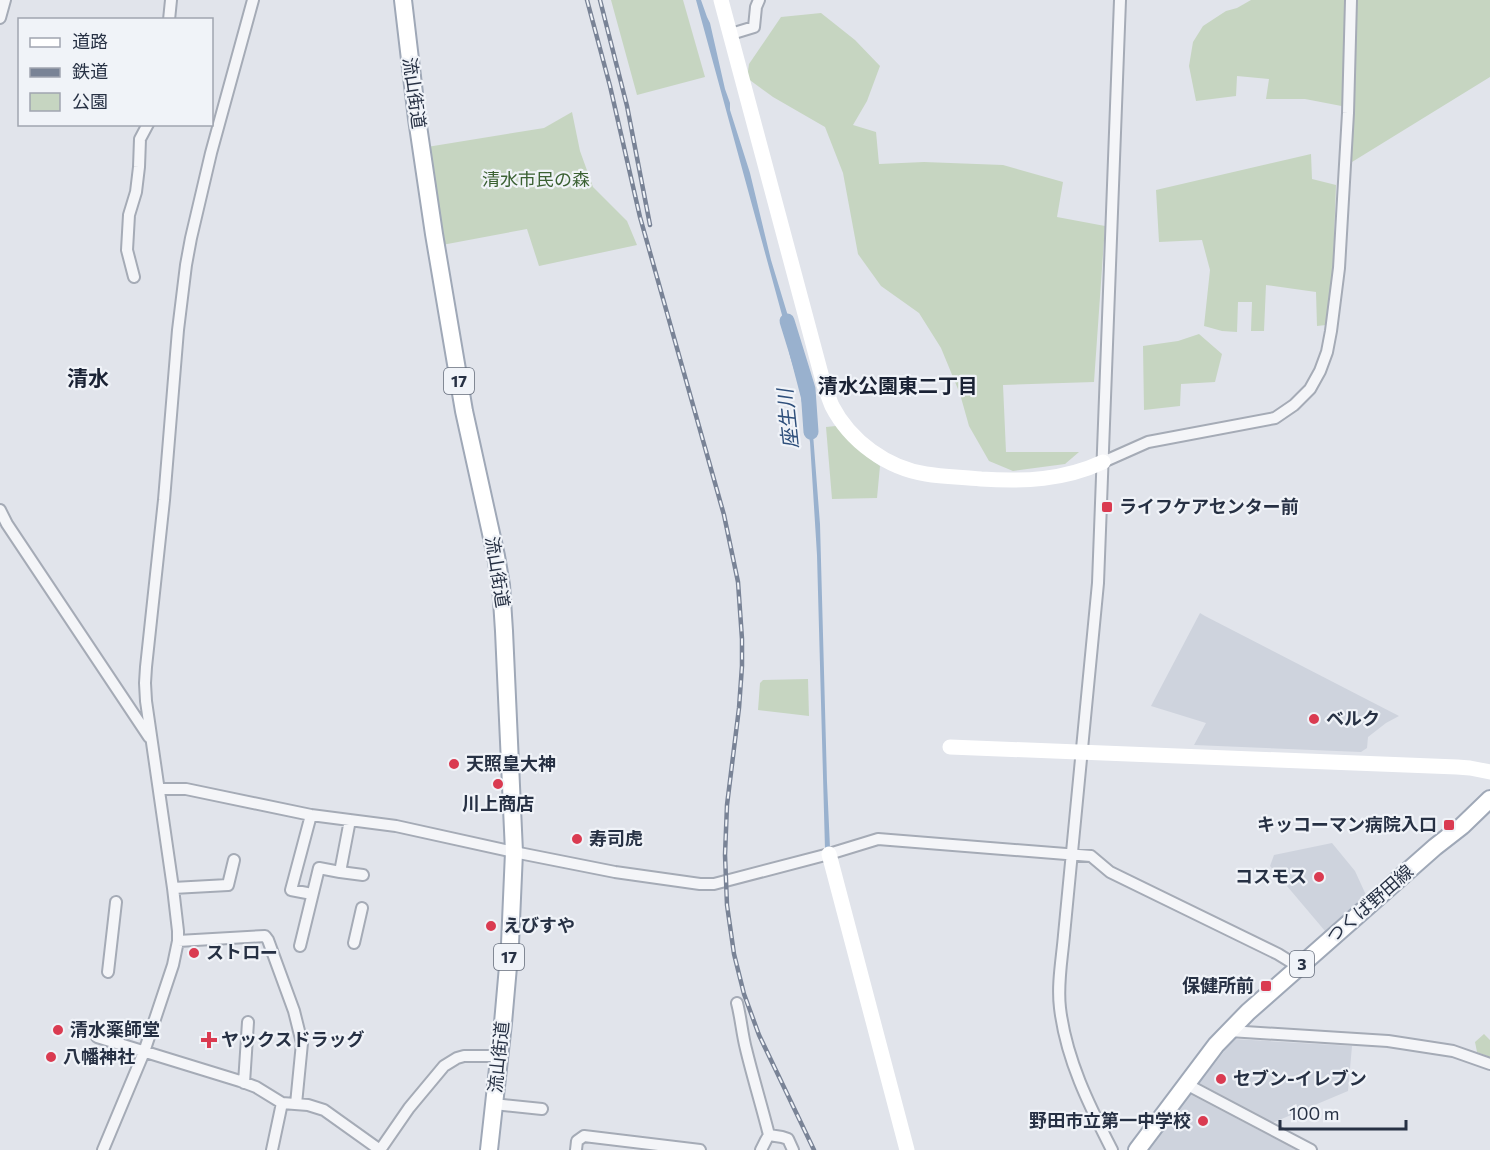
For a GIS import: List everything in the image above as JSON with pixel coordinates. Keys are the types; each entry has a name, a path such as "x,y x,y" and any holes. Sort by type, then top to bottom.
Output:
{"main road":[{"name":"流山街道","path":"403,0 423,160 454,354 501,585 514,852 510,944 489,1150"},
{"name":"つくば野田線","path":"1137,1150 1229,1031 1490,799"}],"street":[{"path":"0,18 5,0"},
{"path":"169,18 171,0"},
{"path":"102,1150 144,1052 178,941 173,888 144,682 186,265 211,153 253,0"},
{"path":"721,0 824,385 832,406 842,422 868,449 900,467 925,474 1002,480 1038,480 1072,473 1148,442 1275,418 1294,405 1310,389 1320,371 1326,352 1339,268 1352,115 1351,0"},
{"path":"731,34 754,27 759,0"},
{"path":"1112,1150 1073,1065 1060,1007 1064,935 1096,606 1120,0"},
{"path":"134,277 127,250 129,215 136,192 140,139 147,126"},
{"path":"0,510 7,524 151,740"},
{"path":"950,747 1457,767 1490,772"},
{"path":"159,789 186,789 311,815 396,826 615,872 708,885 878,839 1091,856 1110,872 1278,954 1299,967"},
{"path":"311,815 291,890 312,894"},
{"path":"340,872 350,820"},
{"path":"829,854 907,1150"},
{"path":"173,888 228,885 234,860"},
{"path":"300,946 319,868 363,875"},
{"path":"108,972 116,902"},
{"path":"354,943 362,908"},
{"path":"178,941 265,936 268,940 294,1011 302,1043 296,1104"},
{"path":"737,1003 750,1069 770,1135"},
{"path":"244,1083 249,1022"},
{"path":"1229,1031 1388,1041 1453,1051 1490,1064"},
{"path":"97,1037 244,1083 282,1103 324,1110 380,1150 409,1108 444,1066 464,1056 500,1056"},
{"path":"1186,1084 1311,1150"},
{"path":"272,1150 282,1103"},
{"path":"494,1104 542,1109"},
{"path":"761,1150 770,1135"},
{"path":"770,1135 788,1139 793,1150"},
{"path":"576,1150 577,1141 584,1136 700,1150"}],"shaded area":[{"path":"1200,613 1399,716 1368,737 1367,748 1361,752 1194,745 1206,723 1151,706"},
{"path":"1332,843 1355,871 1366,895 1325,931 1270,866 1274,855"},
{"path":"1234,1039 1352,1046 1348,1091 1272,1123 1199,1083"},
{"name":"野田市立第一中学校","path":"1186,1092 1297,1150 1143,1150"}],"green space":[{"path":"611,0 683,0 705,77 637,95"},
{"path":"1251,0 1490,0 1490,77 1352,162 1352,108 1305,99 1266,99 1269,79 1237,76 1236,96 1196,101 1189,66 1193,42 1203,26 1226,11"},
{"path":"821,13 855,40 880,66 867,101 853,125 876,132 879,164 924,162 1003,165 1063,182 1057,217 1105,226 1094,382 1003,385 1006,452 1079,452 1065,464 1013,471 989,461 969,426 960,394 941,348 919,313 881,286 858,254 843,173 825,127 773,97 747,78 749,64 781,17"},
{"name":"清水市民の森","path":"572,112 580,151 593,187 627,221 637,245 539,266 527,229 442,245 427,147 544,128"},
{"path":"1311,154 1312,179 1336,185 1332,294 1326,325 1317,326 1316,292 1266,285 1264,331 1251,331 1252,302 1238,302 1237,332 1204,326 1210,270 1202,240 1159,242 1156,190"},
{"path":"1199,334 1222,354 1215,382 1181,384 1180,406 1144,410 1143,346 1178,341"},
{"path":"836,426 856,448 880,466 877,498 832,499 826,427"},
{"path":"808,679 809,716 758,710 760,683 763,680"},
{"path":"1484,1034 1490,1040 1490,1057 1477,1052 1475,1042"}],"water":[{"path":"696,0 701,0 710,23 730,110 750,173 771,260 791,326 812,421 820,524 830,848 825,849 817,555 810,442 785,326"}],"waterway":[{"name":"座生川","path":"787,321 808,389 811,432"}],"railway":[{"path":"587,0 610,86 640,217 724,515 738,582 742,666 727,805 725,855 727,905 734,954 744,994 759,1035 814,1150"},
{"path":"600,0 627,106 650,225"}],"place":[{"name":"ライフケアセンター前","path":"1107,507"},
{"name":"ベルク","path":"1314,719"},
{"name":"天照皇大神","path":"454,764"},
{"name":"川上商店","path":"498,784"},
{"name":"キッコーマン病院入口","path":"1449,825"},
{"name":"寿司虎","path":"577,839"},
{"name":"コスモス","path":"1319,877"},
{"name":"えびすや","path":"491,926"},
{"name":"ストロー","path":"194,953"},
{"name":"保健所前","path":"1266,986"},
{"name":"清水薬師堂","path":"58,1030"},
{"name":"ヤックスドラッグ","path":"209,1040"},
{"name":"八幡神社","path":"51,1057"},
{"name":"セブン-イレブン","path":"1221,1079"},
{"name":"野田市立第一中学校","path":"1203,1121"}],"district":[{"name":"清水","path":"88,379"},
{"name":"清水公園東二丁目","path":"898,386"}]}
